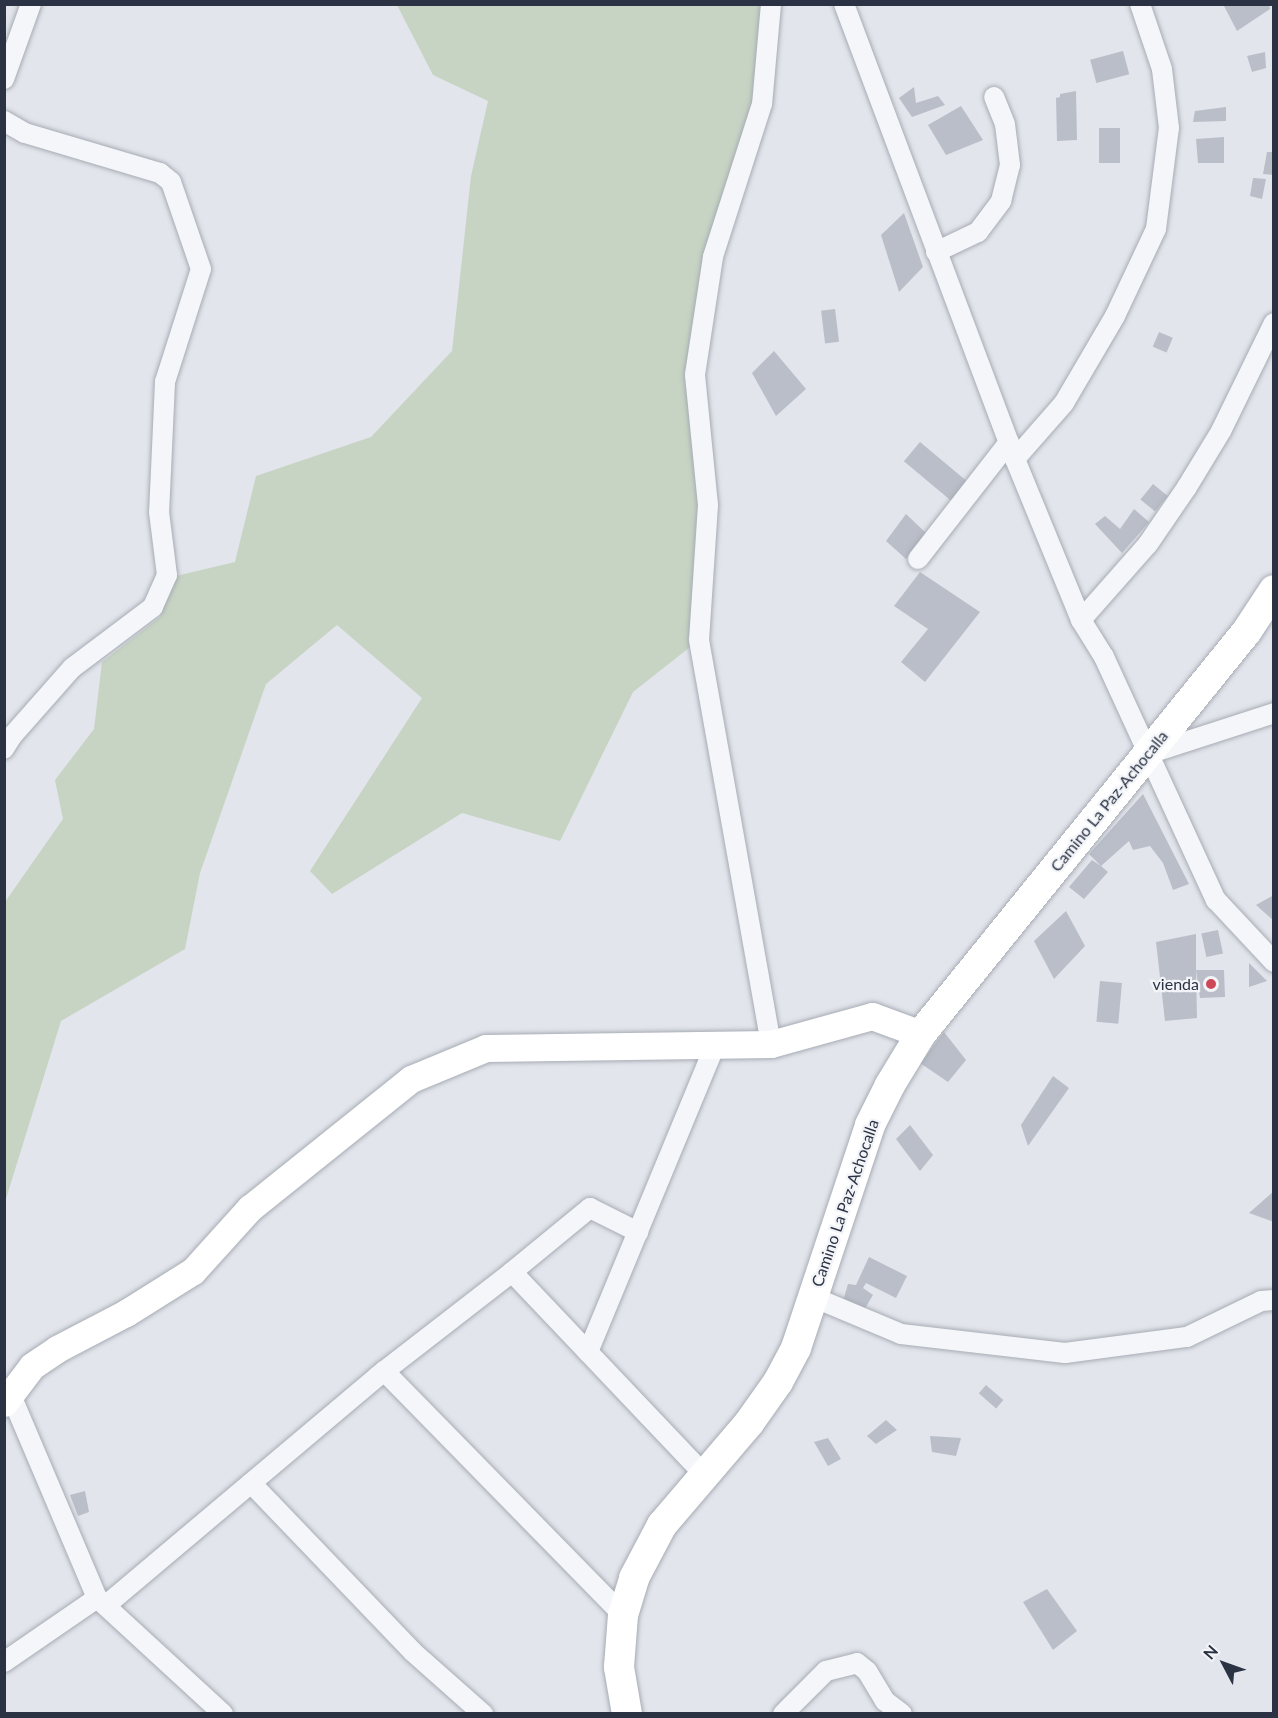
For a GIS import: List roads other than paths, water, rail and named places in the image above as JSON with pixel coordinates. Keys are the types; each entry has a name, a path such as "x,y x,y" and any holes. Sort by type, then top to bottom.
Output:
{"main road":[{"name":"Camino La Paz-Achocalla","path":"627,1713 620,1667 623,1615 634,1578 662,1525 749,1423 778,1382 796,1348 870,1125 890,1085 921,1034 1247,631 1274,590"},
{"path":"7,1398 32,1366 57,1349 126,1312 193,1271 250,1208 411,1079 486,1048 771,1044 872,1016 921,1034"}],"street":[{"path":"4,79 31,4"},
{"path":"771,4 762,104 713,258 695,375 708,505 699,640 771,1044"},
{"path":"844,4 1012,451 1081,620 1104,657 1216,900 1274,963"},
{"path":"918,558 1012,451 1064,403 1115,316 1156,229 1169,128 1162,69 1140,4"},
{"path":"936,252 978,232 1001,201 1010,165 1005,124 994,97"},
{"path":"4,121 25,133 160,173 171,182 201,269 165,382 159,512 167,575 153,607 72,668 12,736 4,749"},
{"path":"1081,620 1148,544 1187,487 1221,431 1274,323"},
{"path":"1148,754 1274,713"},
{"path":"588,1352 715,1045"},
{"path":"96,1598 106,1605 111,1602 384,1371 590,1208 638,1232"},
{"path":"512,1272 704,1474"},
{"path":"813,1298 901,1334 1065,1353 1187,1337 1261,1300 1274,1300"},
{"path":"384,1371 623,1615"},
{"path":"7,1398 96,1598 223,1713"},
{"path":"251,1483 413,1652 483,1713"},
{"path":"4,1662 96,1598"},
{"path":"783,1713 826,1671 857,1663 867,1671 885,1701 902,1713"}],"place":[{"name":"vienda","path":"1211,984"}]}
